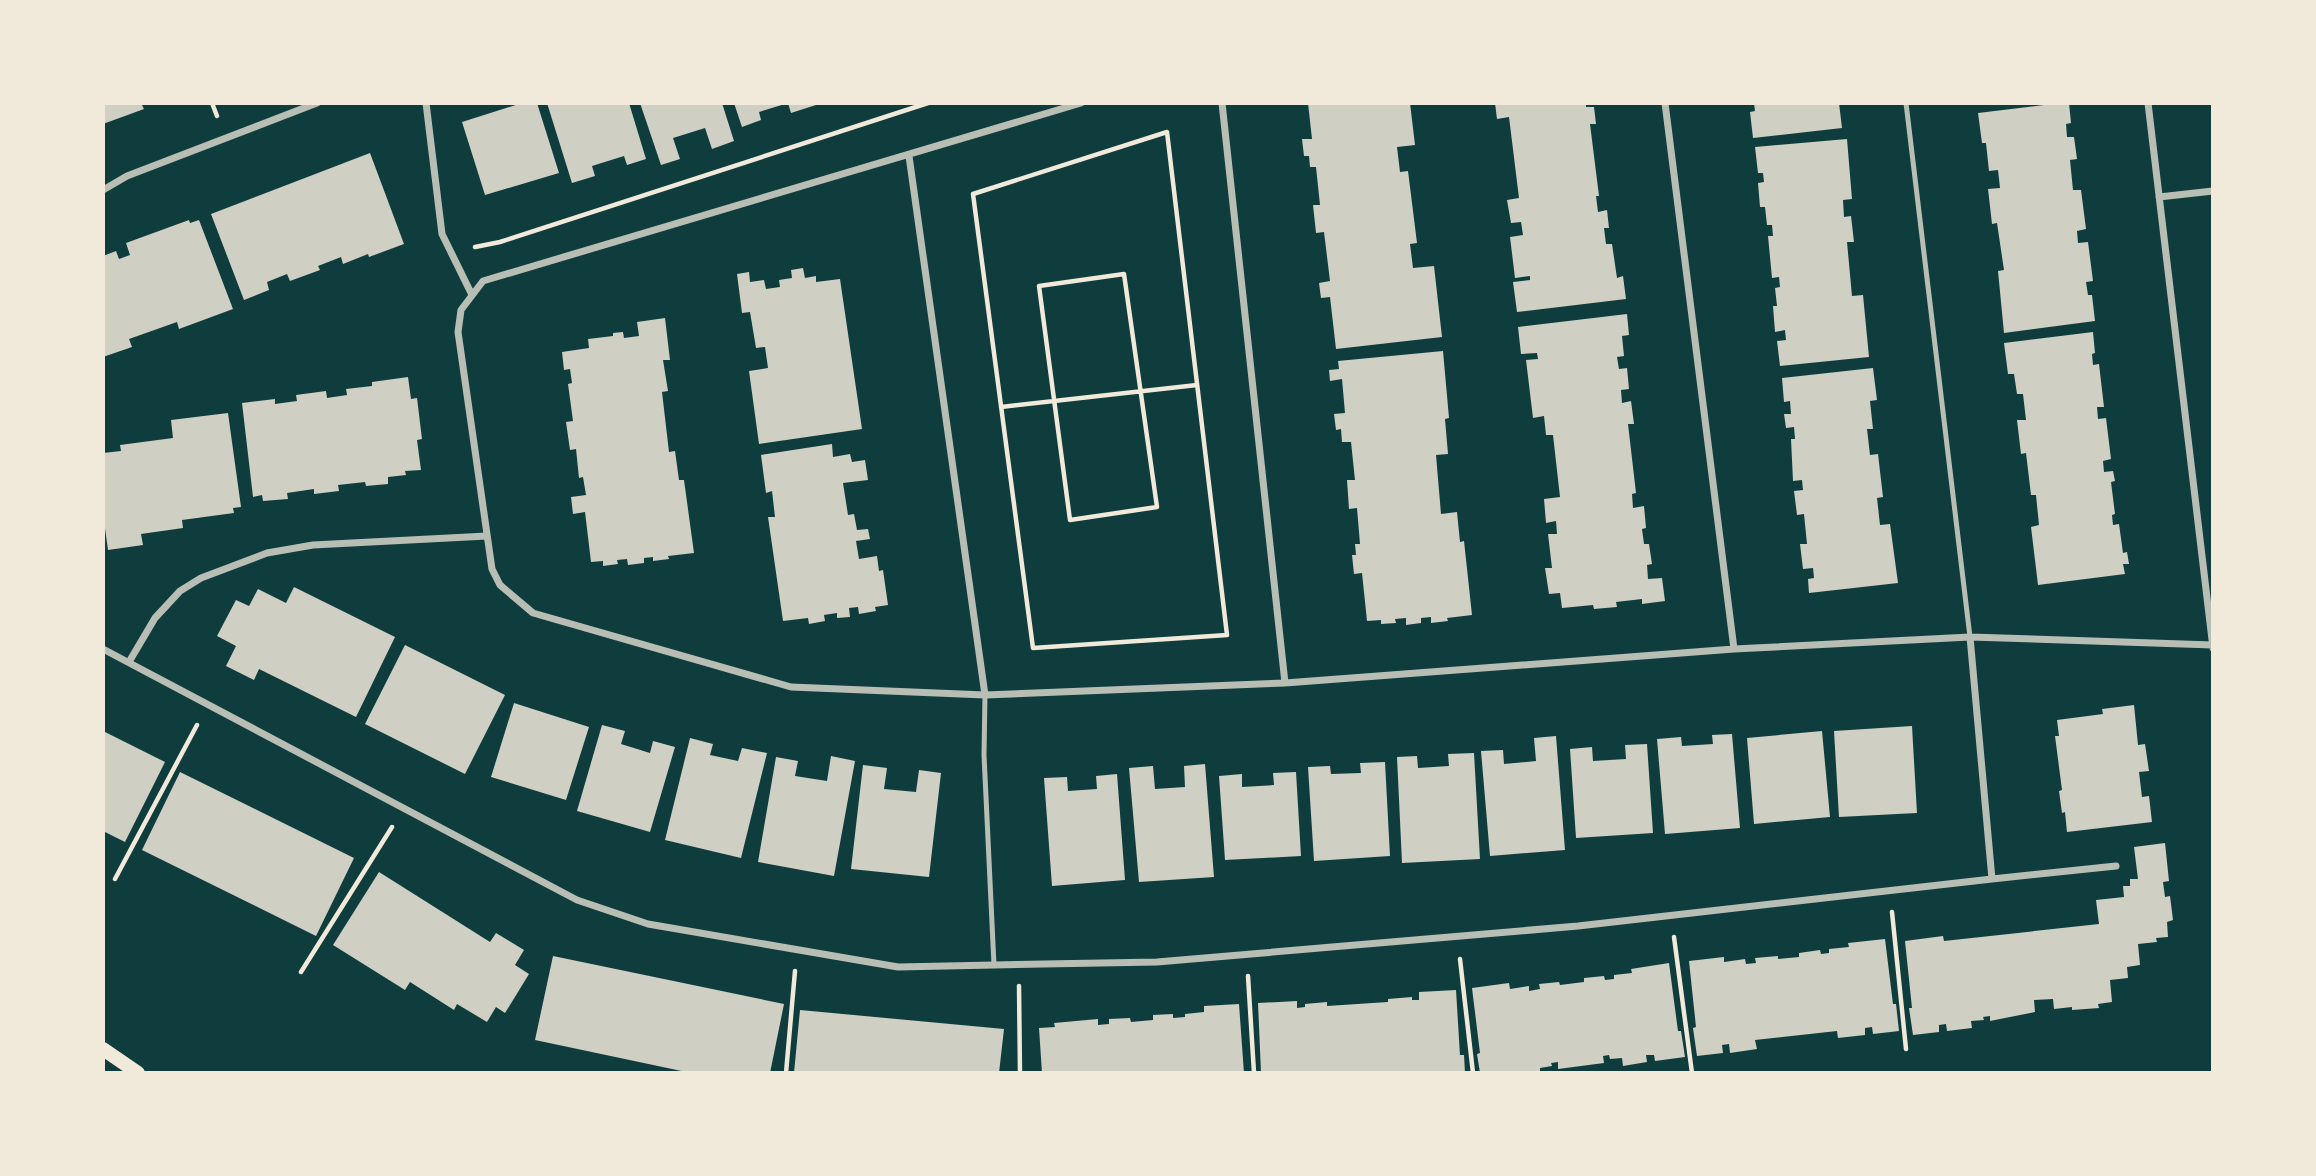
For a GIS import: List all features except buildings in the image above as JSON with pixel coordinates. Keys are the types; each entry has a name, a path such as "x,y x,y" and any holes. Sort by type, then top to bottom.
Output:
{"main road":[{"path":"103,1049 138,1073"}],"street":[{"path":"103,190 127,176 317,103"},
{"path":"426,103 442,234 472,295"},
{"path":"1081,103 483,281 461,310 458,332 492,569 500,585 533,613 791,687 985,695 1285,683 1734,649 1970,637 2213,647 2148,103"},
{"path":"1222,103 1285,683"},
{"path":"1665,103 1734,649"},
{"path":"909,156 985,695"},
{"path":"2159,197 2213,191"},
{"path":"129,662 155,618 180,591 201,578 267,553 313,545 487,536"},
{"path":"1970,637 1992,878"},
{"path":"103,649 577,900 648,924 898,967 1157,962 1671,915 2116,866"}],"lane":[{"path":"1906,103 1970,637"},
{"path":"985,695 984,755 994,965"}],"path":[{"path":"451,252 500,242 928,103"},
{"path":"1167,132 1197,385 1227,635 1033,648 973,194 1167,132"},
{"path":"1124,274 1157,507 1070,520 1054,401 1039,286 1124,274"},
{"path":"1001,407 1197,385"},
{"path":"115,878 208,704"},
{"path":"301,972 404,808"},
{"path":"1890,890 1906,1049"},
{"path":"1671,915 1692,1073"},
{"path":"1457,936 1473,1073"},
{"path":"786,1073 797,949"},
{"path":"1247,954 1254,1073"},
{"path":"1019,965 1020,1073"}]}
